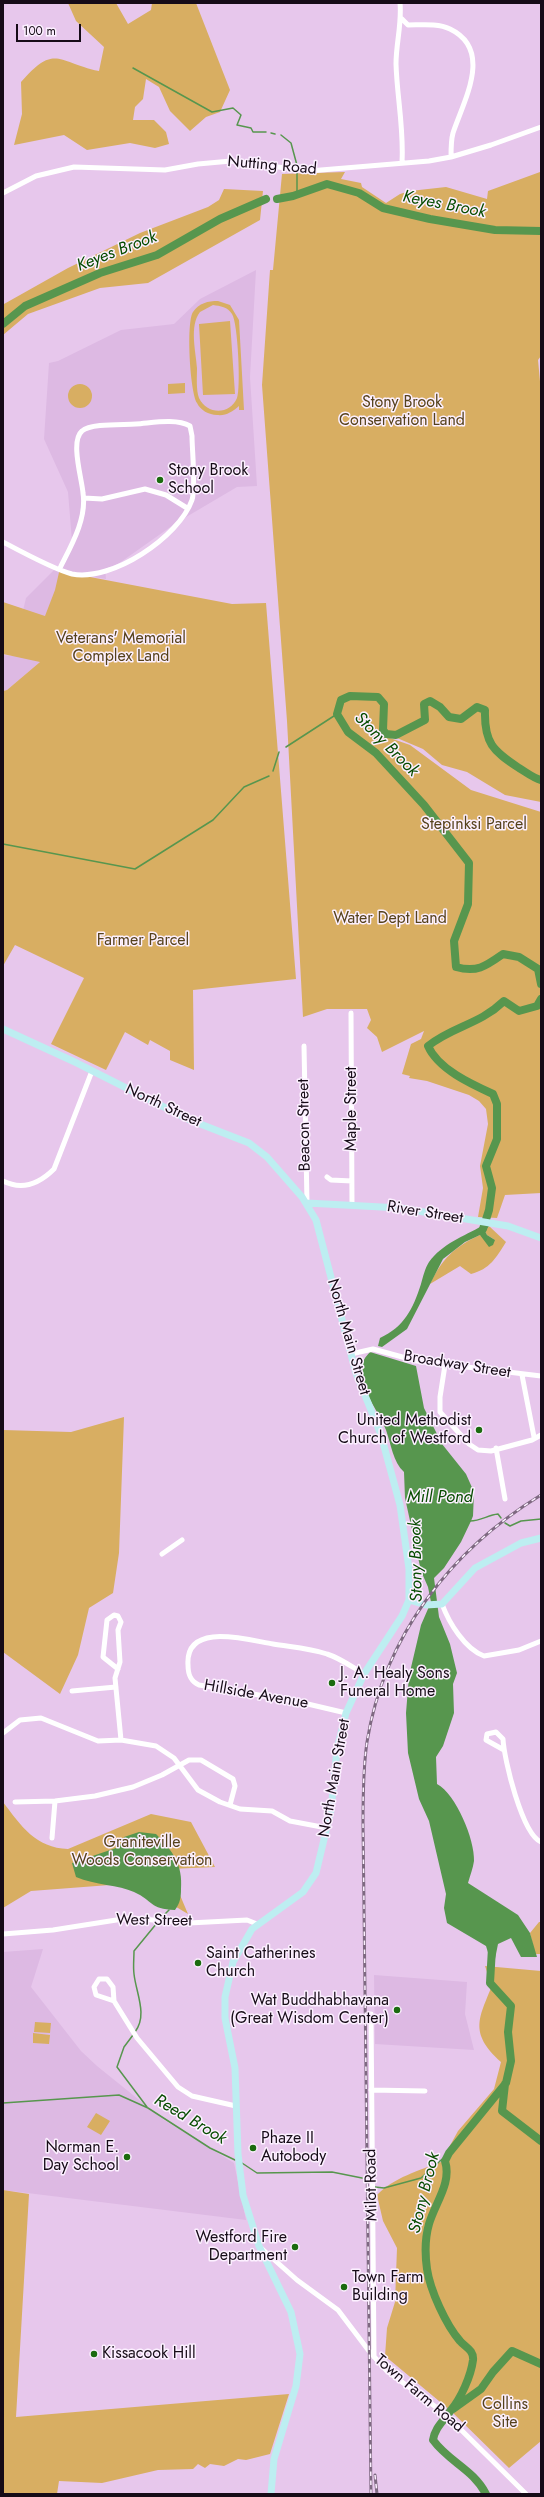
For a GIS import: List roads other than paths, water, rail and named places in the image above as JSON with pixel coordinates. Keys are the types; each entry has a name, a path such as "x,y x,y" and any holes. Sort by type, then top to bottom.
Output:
{"main road":[{"name":"North Street","path":"3,1029 190,1120 249,1143 266,1157 307,1203"},
{"name":"River Street","path":"307,1203 400,1208 492,1223 514,1228 541,1238"},
{"name":"North Main Street","path":"271,2494 274,2459 296,2386 300,2354 291,2312 259,2246 243,2195 238,2161 235,2068 224,2018 224,1997 233,1962 245,1938 257,1924 303,1892 310,1884 322,1852 327,1828 337,1749 346,1713 364,1674 402,1616 409,1600 409,1569 398,1497 382,1435 362,1391 351,1354 316,1220 307,1203"},
{"path":"409,1600 428,1605 440,1605 475,1568 516,1546 541,1538"}],"street":[{"path":"400,3 402,19 396,64 403,143 402,162"},
{"path":"402,19 408,24 437,25 450,29 460,35 471,50 473,66 470,91 452,134 451,157"},
{"name":"Nutting Road","path":"3,193 36,176 74,167 165,170 198,164 231,161 309,171 451,157 541,127"},
{"path":"3,542 71,574 88,575 116,568 164,537 192,502 192,436 190,426 184,423 108,426 87,428 80,432 76,441 84,498 83,510 60,568"},
{"path":"84,498 102,498 144,488 166,495 187,508"},
{"name":"Maple Street","path":"351,1013 352,1205"},
{"name":"Beacon Street","path":"304,1046 307,1203"},
{"path":"3,1181 22,1186 33,1184 44,1179 54,1169 92,1071"},
{"path":"327,1177 331,1180 352,1181"},
{"name":"Broadway Street","path":"351,1354 373,1349 417,1361 445,1366 541,1376"},
{"path":"445,1366 440,1397 442,1415 474,1448 483,1451 532,1440 534,1437 541,1435"},
{"path":"522,1375 534,1437"},
{"path":"496,1448 505,1499"},
{"path":"162,1554 182,1540"},
{"path":"440,1605 466,1642 484,1656 512,1652 541,1641"},
{"path":"118,1668 103,1657 107,1620 114,1615 118,1616 121,1622 118,1630 120,1662 116,1687 121,1740"},
{"name":"Hillside Avenue","path":"346,1713 295,1701 199,1685 192,1681 188,1673 189,1651 196,1643 208,1638 238,1638 327,1654 364,1674"},
{"path":"72,1691 116,1687"},
{"path":"3,1733 20,1720 41,1718 85,1738 98,1741 121,1740 156,1746 165,1750 179,1764 198,1790 240,1809 272,1811 290,1821 327,1828"},
{"path":"504,1750 517,1801 534,1836 541,1842"},
{"path":"14,1802 55,1801 95,1796 133,1787 162,1775 179,1764 189,1760 201,1760 232,1779 235,1786 230,1805"},
{"path":"52,1838 55,1801"},
{"name":"West Street","path":"3,1934 53,1930 130,1918 188,1923 247,1920 257,1924"},
{"path":"114,2001 96,1995 94,1987 99,1979 107,1979 112,1984 114,2001 145,2049 178,2087 192,2096 236,2106"},
{"name":"Milot Road","path":"370,2014 374,2357"},
{"path":"371,2090 425,2091"},
{"name":"Town Farm Road","path":"259,2246 297,2280 338,2310 374,2357 401,2383 450,2418 526,2494"}],"water":[{"path":"482,1226 489,1226 485,1231 487,1235 495,1240 493,1245 489,1247 480,1235 465,1242 443,1259 407,1329 382,1347 378,1346 380,1338 388,1334 401,1323 411,1309 418,1293 426,1267 434,1256 447,1245"},
{"name":"Mill Pond","path":"370,1352 416,1366 424,1408 442,1444 466,1474 474,1492 473,1516 471,1521 461,1542 444,1568 434,1578 439,1617 450,1644 457,1673 453,1684 454,1713 443,1746 436,1757 437,1784 451,1797 468,1830 474,1861 468,1883 518,1915 530,1933 537,1957 521,1957 511,1938 498,1944 495,1959 490,1959 486,1946 447,1923 444,1908 446,1894 429,1821 419,1799 408,1753 406,1713 409,1676 421,1625 431,1602 428,1587 421,1571 405,1498 404,1472 397,1463 386,1430 369,1397 361,1373 364,1360"},
{"path":"139,1832 156,1834 176,1859 181,1880 180,1898 175,1910 160,1908 140,1895 128,1890 83,1880 76,1877 72,1863 119,1847 124,1837"}],"waterway":[{"path":"133,68 212,112 233,108 241,115 237,125 251,128 253,132 266,132"},
{"path":"271,133 275,134"},
{"path":"281,135 291,143 298,169"},
{"path":"297,173 297,195"},
{"name":"Keyes Brook","path":"277,199 293,196 327,184 359,193 383,208 430,219 495,230 541,231"},
{"name":"Keyes Brook","path":"3,324 25,306 100,273 157,255 220,219 266,199"},
{"name":"Stony Brook","path":"541,780 519,768 497,751 492,745 486,731 485,710 477,707 461,719 449,717 440,707 430,701 424,704 425,720 396,735 386,734 383,730 384,704 378,697 350,696 341,700 337,714 348,732 376,753 424,805 469,863 468,904 454,941 456,967 463,969 476,969 486,965 503,954 519,957 538,969 541,984"},
{"path":"286,747 337,714"},
{"path":"273,771 279,752"},
{"path":"3,844 135,869 213,820 244,787 269,776"},
{"name":"Stony Brook","path":"483,1229 489,1210 492,1188 486,1166 497,1139 497,1104 493,1094 475,1086 447,1069 439,1062 428,1046 437,1039 476,1021 495,1009 504,1001 519,1011 537,1006 541,999"},
{"path":"470,1521 498,1514 501,1518"},
{"path":"505,1523 510,1526 521,1521 541,1519"},
{"path":"161,1918 169,1910"},
{"path":"135,2032 139,2025 141,2011 134,1974 134,1951 157,1923"},
{"name":"Stony Brook","path":"486,2494 481,2485 439,2448 433,2440 438,2428 455,2405 465,2386 472,2366 473,2357 471,2351 460,2341 449,2326 439,2307 431,2287 426,2264 426,2246 429,2224 445,2185 447,2169 445,2161 449,2153 506,2083 511,2061 508,2032 511,2006 490,1983 492,1948"},
{"path":"133,2035 124,2047 117,2067 147,2107"},
{"name":"Stony Brook","path":"505,2084 502,2111 541,2141"},
{"name":"Reed Brook","path":"3,2103 119,2095 148,2108 210,2148 235,2160"},
{"path":"375,2187 384,2188 421,2178 449,2153"},
{"name":"Reed Brook","path":"242,2163 257,2173 332,2172 362,2178"},
{"name":"Stony Brook","path":"453,2409 481,2389 493,2372 512,2351 541,2364"}],"railway":[{"path":"371,2494 363,1824 364,1772 367,1742 376,1703 389,1666 406,1632 427,1599 451,1569 478,1542 508,1517 541,1495"},
{"path":"375,2475 377,2494"}],"place":[{"name":"Stony Brook School","path":"160,480"},
{"name":"United Methodist Church of Westford","path":"479,1430"},
{"name":"J. A. Healy Sons Funeral Home","path":"332,1683"},
{"name":"Saint Catherines Church","path":"198,1963"},
{"name":"Wat Buddhabhavana (Great Wisdom Center)","path":"397,2010"},
{"name":"Phaze II Autobody","path":"253,2148"},
{"name":"Norman E. Day School","path":"127,2157"},
{"name":"Westford Fire Department","path":"295,2247"},
{"name":"Town Farm Building","path":"344,2287"},
{"name":"Kissacook Hill","path":"94,2354"}],"park label":[{"name":"Stony Brook Conservation Land","path":"402,412"},
{"name":"Veterans' Memorial Complex Land","path":"121,648"},
{"name":"Stepinksi Parcel","path":"474,825"},
{"name":"Water Dept Land","path":"390,919"},
{"name":"Farmer Parcel","path":"143,941"},
{"name":"Graniteville Woods Conservation","path":"142,1852"},
{"name":"Collins Site","path":"505,2414"}]}
